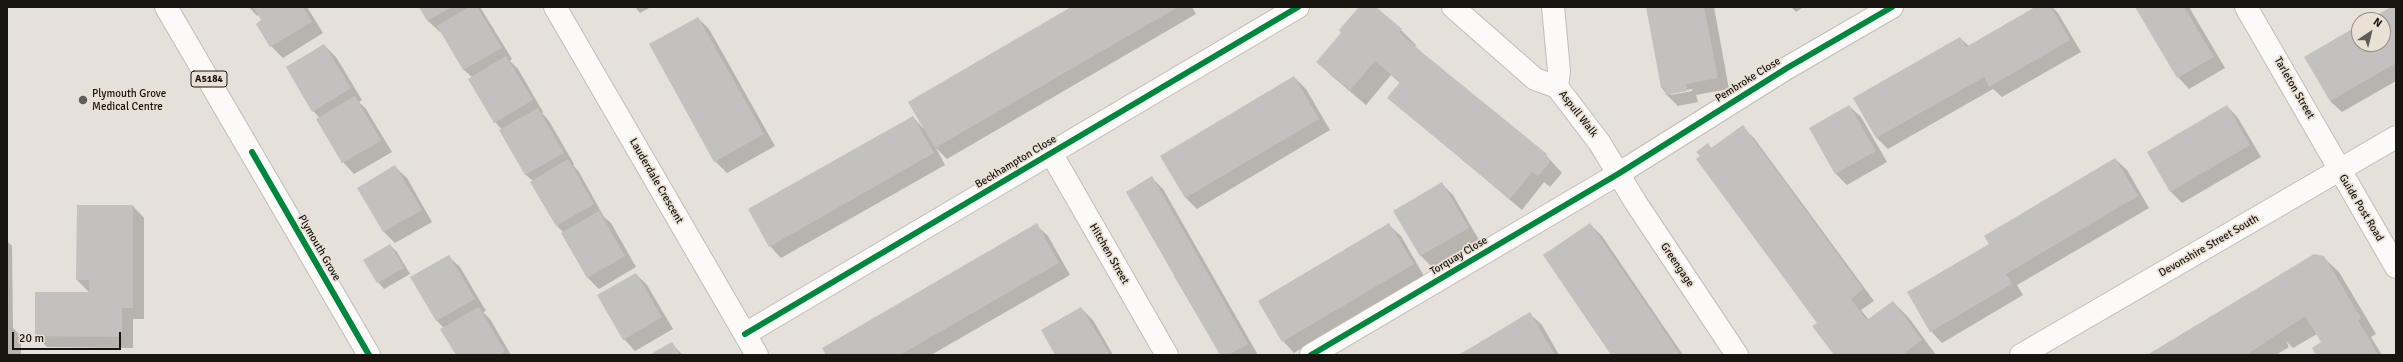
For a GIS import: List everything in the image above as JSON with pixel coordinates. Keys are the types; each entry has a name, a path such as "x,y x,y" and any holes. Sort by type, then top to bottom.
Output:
{"street":[{"name":"Plymouth Grove","path":"166,7 367,354"},
{"name":"Lauderdale Crescent","path":"555,7 757,355"},
{"name":"Beckhampton Close","path":"745,334 1298,7"},
{"name":"Aspull Walk","path":"1453,7 1535,79 1557,87 1599,142 1618,174"},
{"path":"1553,7 1559,71 1557,87"},
{"name":"Pembroke Close","path":"1618,174 1787,68 1892,7"},
{"name":"Tarleton Street","path":"2246,7 2328,146 2338,170"},
{"name":"Devonshire Street South","path":"2021,355 2396,137"},
{"name":"Hitchen Street","path":"1051,153 1167,355"},
{"name":"Guide Post Road","path":"2338,170 2396,267"},
{"name":"Torquay Close","path":"1311,355 1618,174"},
{"name":"Greengage","path":"1618,174 1737,355"}],"building":[{"path":"253,7 303,7 312,22 270,47 256,24 261,20"},
{"path":"419,7 452,7 427,21"},
{"path":"469,7 477,7 502,48 463,70 437,26"},
{"path":"1071,7 1178,7 935,148 908,102"},
{"path":"1359,7 1376,7 1402,29 1399,32 1424,54 1547,154 1546,156 1551,161 1538,176 1532,172 1510,199 1387,98 1400,82 1375,61 1350,90 1316,62 1341,33 1339,30"},
{"path":"1646,7 1704,7 1718,78 1686,84 1687,91 1666,95 1664,88 1661,88"},
{"path":"2035,7 2051,7 2070,40 1989,87 1984,77 1876,138 1853,98 1960,37 1966,47"},
{"path":"2135,7 2184,7 2214,57 2177,78"},
{"path":"2391,7 2396,7 2396,63 2330,101 2304,57 2351,30 2351,52 2391,52 2391,12 2382,12"},
{"path":"698,17 764,134 714,162 649,44"},
{"path":"324,44 351,88 312,112 286,67"},
{"path":"506,56 533,100 494,123 468,79"},
{"path":"1294,76 1319,119 1185,198 1160,156"},
{"path":"355,96 381,141 342,163 316,119"},
{"path":"1849,105 1876,151 1835,174 1809,128"},
{"path":"2227,105 2250,145 2170,192 2147,152"},
{"path":"538,108 564,153 525,175 499,130"},
{"path":"913,116 934,153 769,247 748,209"},
{"path":"1743,125 1863,289 1851,299 1867,320 1893,301 1922,340 1902,355 1834,355 1812,326 1817,323 1696,159 1700,156 1696,152 1708,143 1711,148"},
{"path":"2115,158 2138,196 2006,274 2012,284 1930,332 1907,292 1989,244 1984,236"},
{"path":"568,159 594,204 556,226 530,182"},
{"path":"395,165 422,210 383,232 357,188"},
{"path":"1152,176 1248,344 1228,355 1220,355 1126,192"},
{"path":"1442,182 1469,228 1420,256 1393,211"},
{"path":"77,205 133,205 133,308 122,308 122,337 35,336 35,292 89,292 89,280 76,280"},
{"path":"599,211 625,256 587,278 561,233"},
{"path":"1037,223 1059,263 900,355 826,355 822,348"},
{"path":"1389,223 1414,264 1282,342 1258,301"},
{"path":"1590,223 1680,355 1611,355 1543,255"},
{"path":"390,244 404,268 377,283 363,260"},
{"path":"2314,254 2324,256 2361,318 2358,320 2378,355 2316,355 2312,348 2321,342 2305,316 2246,355 2147,355"},
{"path":"449,255 475,299 436,321 410,277"},
{"path":"636,273 662,317 623,340 597,295"},
{"path":"479,307 505,351 498,355 456,355 440,329"},
{"path":"1081,307 1110,355 1055,355 1041,330"},
{"path":"1530,312 1555,355 1458,355 1472,347"},
{"path":"672,342 680,355 649,355"}],"cycle path":[{"path":"745,334 1298,7"},
{"path":"1311,355 1618,174 1787,68 1892,7"},
{"path":"252,152 369,355"}],"place":[{"name":"Plymouth Grove Medical Centre","path":"83,100"}]}
